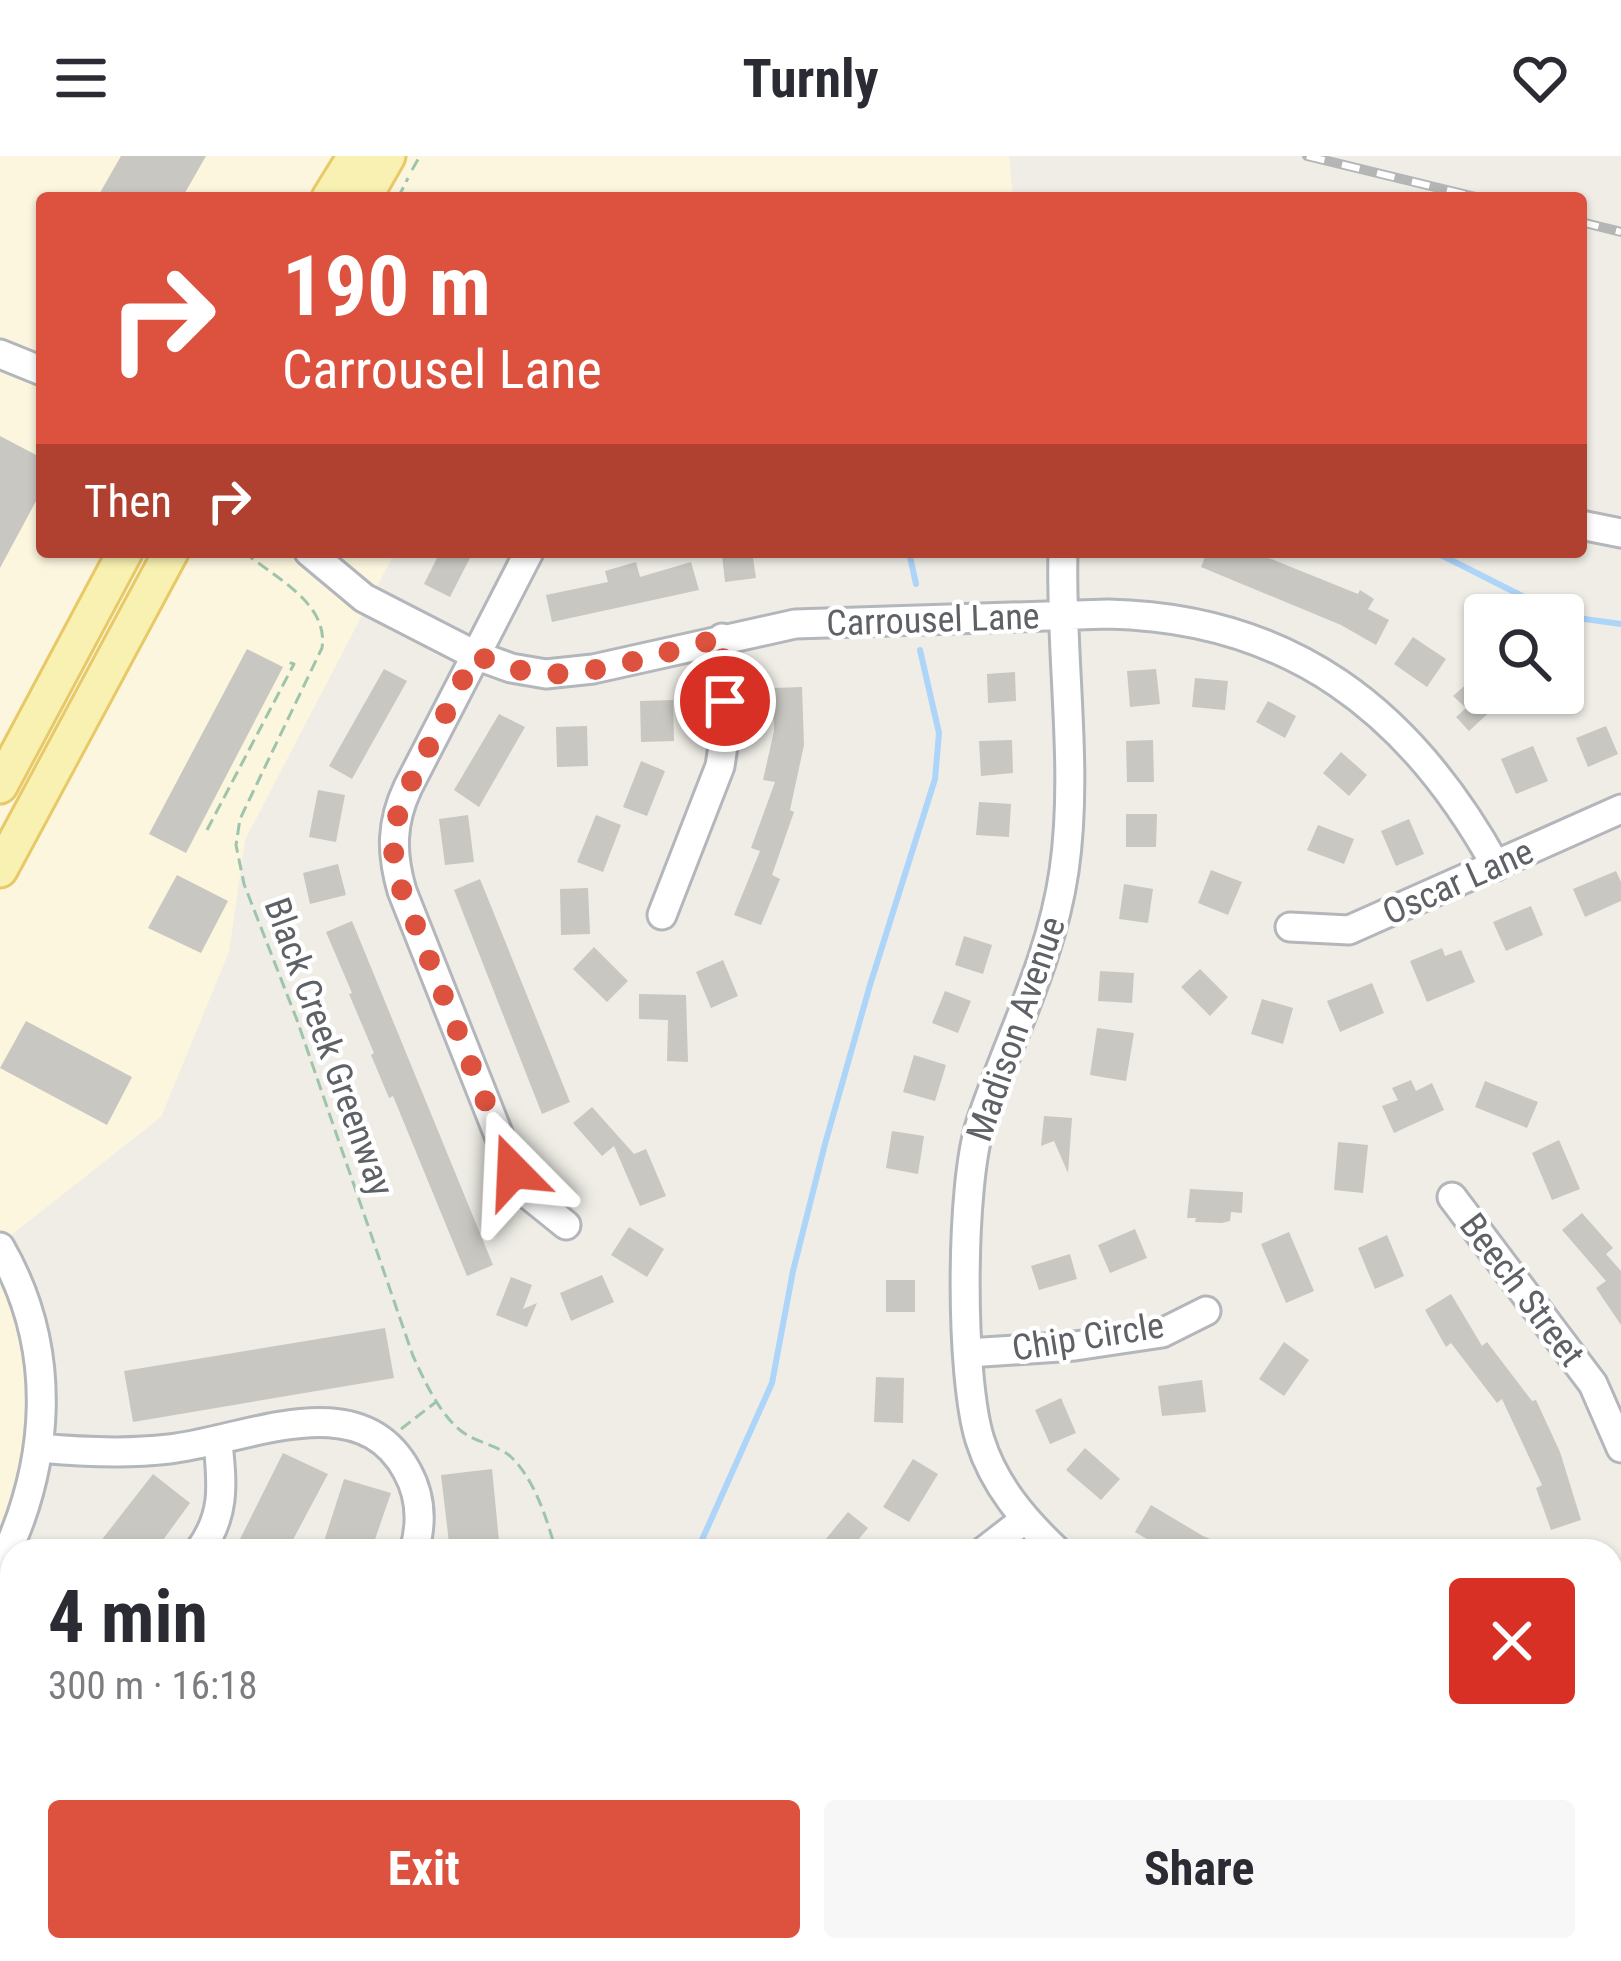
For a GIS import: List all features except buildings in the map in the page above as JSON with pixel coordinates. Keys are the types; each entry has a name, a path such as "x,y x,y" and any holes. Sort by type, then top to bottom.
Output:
{"main road":[{"path":"333,192 355,156"},
{"path":"367,192 388,156"},
{"path":"0,786 122,558"},
{"path":"0,870 168,558"}],"street":[{"path":"0,354 36,369"},
{"path":"1587,526 1621,532"},
{"name":"Carrousel Lane","path":"316,558 364,598 475,655 546,674 593,669 795,624 1148,615 1246,637 1315,668 1372,707 1409,740 1465,809 1496,866"},
{"path":"526,558 400,804 392,845 394,862 513,1171 530,1196 566,1225"},
{"name":"Madison Avenue","path":"1044,1539 1024,1520 980,1440 970,1398 968,1221 974,1146 1045,957 1065,867 1069,789 1063,558"},
{"path":"662,915 720,766 725,733 722,638"},
{"name":"Oscar Lane","path":"1290,927 1349,930 1621,809"},
{"name":"Beech Street","path":"1452,1197 1593,1384 1621,1448"},
{"path":"0,1247 25,1300 38,1343 43,1397 40,1448 14,1539"},
{"name":"Chip Circle","path":"968,1353 1075,1346 1162,1333 1206,1311"},
{"path":"40,1448 132,1451 218,1442 325,1421 344,1423 382,1440 402,1462 414,1487 420,1523 417,1539"},
{"path":"208,1539 222,1506 218,1442"},
{"path":"999,1539 1024,1520"}],"path":[{"path":"401,192 420,156"},
{"name":"Black Creek Greenway","path":"251,558 313,608 324,629 322,648 296,708 240,819 238,865 413,1356 460,1431 510,1456 535,1493 552,1539"},
{"path":"207,830 294,664 285,661"},
{"path":"395,1435 437,1401"}],"shaded area":[{"path":"0,156 1009,156 1012,192 36,192 36,558 392,558 245,840 229,952 161,1117 0,1244"},
{"path":"0,1277 24,1346 28,1422 18,1492 0,1529"}],"waterway":[{"path":"910,558 916,584"},
{"path":"1447,558 1518,594"},
{"path":"1584,619 1621,624"},
{"path":"702,1539 772,1383 793,1271 825,1144 935,779 939,733 920,650"}],"railway":[{"path":"1307,156 1455,192"},
{"path":"1587,224 1621,232"}],"route":[{"path":"513,1171 402,891 392,845 400,804 475,655 546,674 593,669 722,638 725,701"}]}
